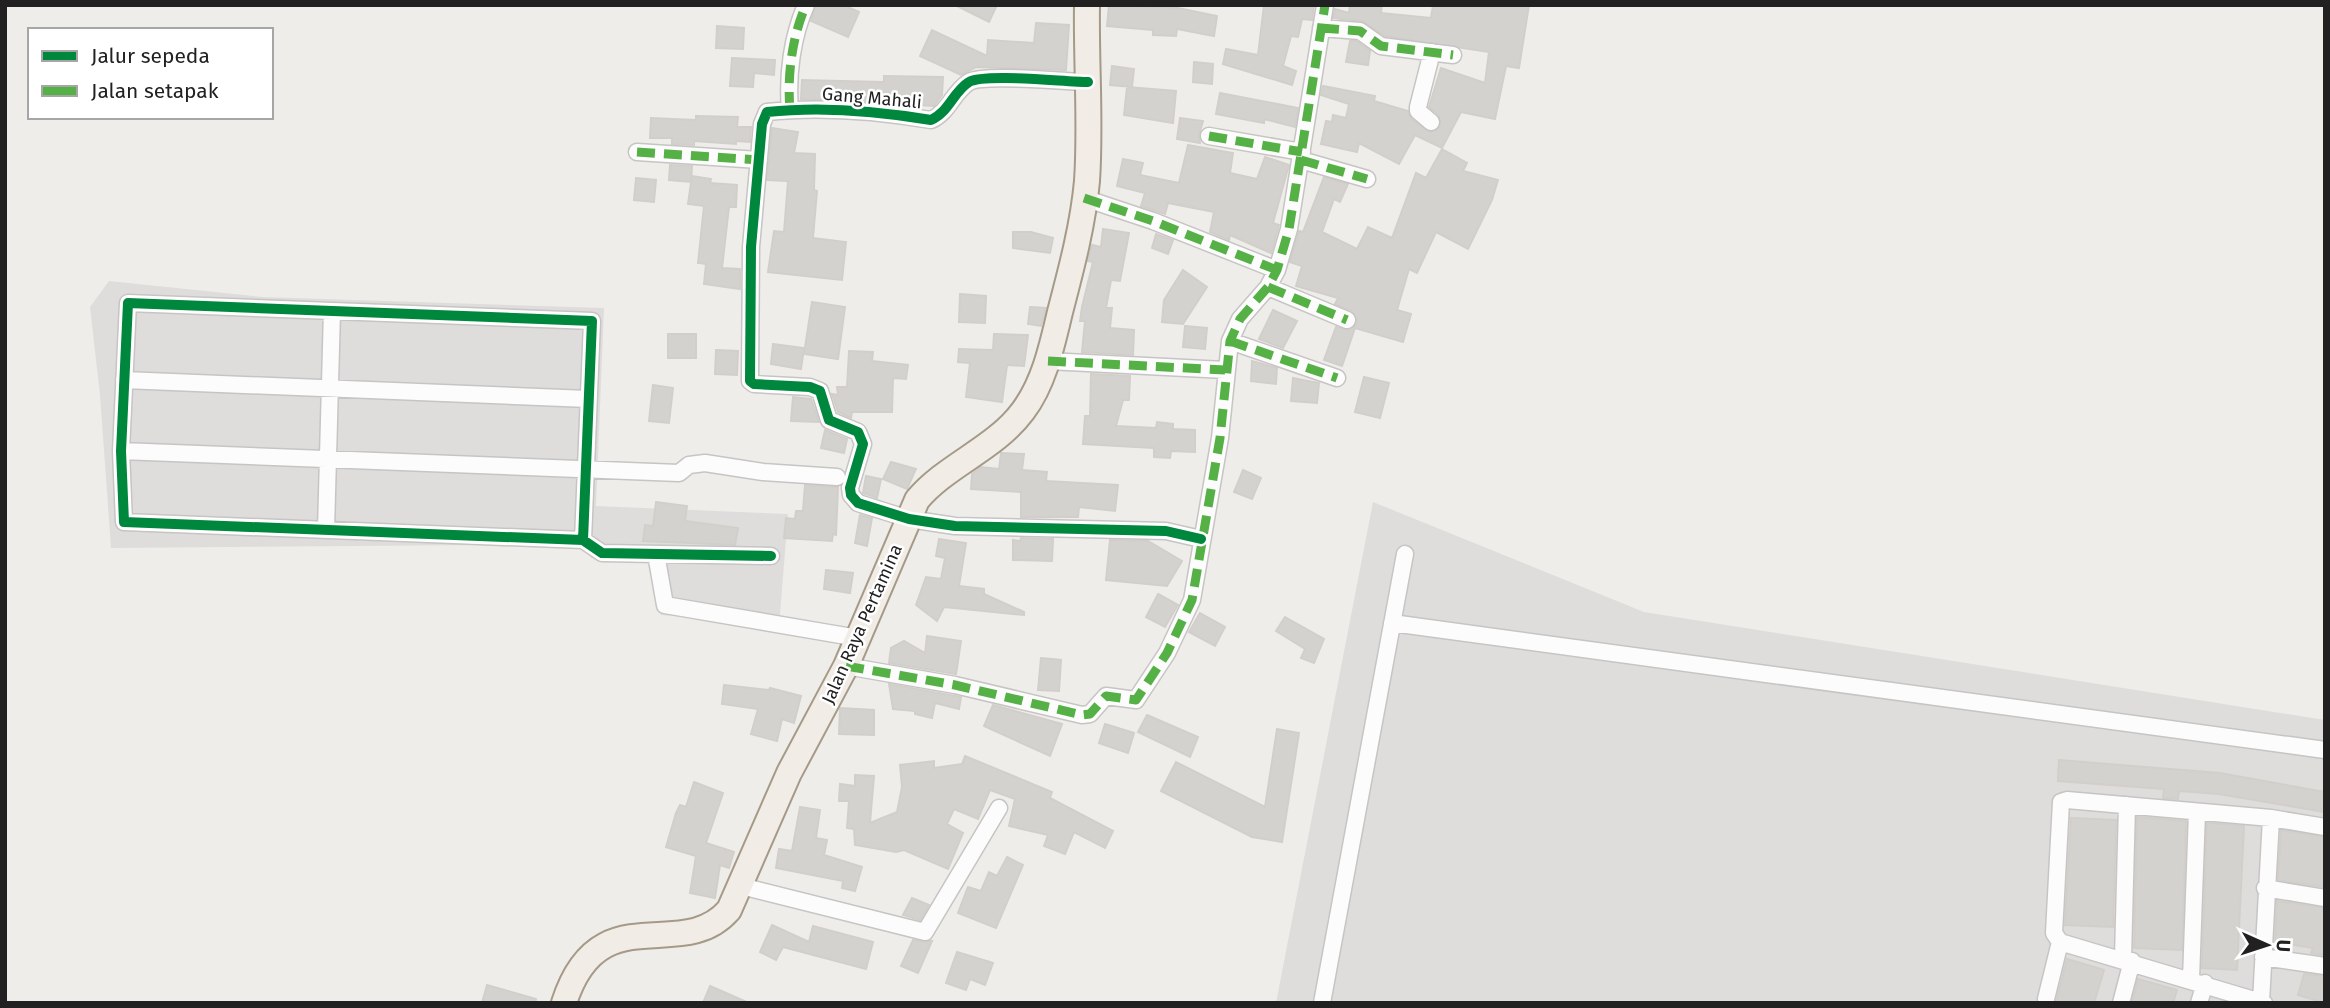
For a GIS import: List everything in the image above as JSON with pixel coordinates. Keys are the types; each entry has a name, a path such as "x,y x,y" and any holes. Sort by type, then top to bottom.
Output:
{"main road":[{"name":"Jalan Raya Pertamina","path":"564,1003 580,966 596,951 637,934 699,931 716,925 729,910 789,773 859,638 917,500 928,487 1000,435 1022,412 1048,361 1071,268 1084,198 1090,120 1087,5"}],"street":[{"path":"790,110 788,85 794,44 806,5"},
{"path":"846,666 955,685 1082,715 1090,714 1106,696 1136,700 1167,653 1192,600 1220,438 1230,341 1240,319 1268,287 1277,270 1289,229 1325,5"},
{"path":"1321,28 1360,31 1381,46 1453,55"},
{"path":"1431,122 1418,111 1418,107 1432,52"},
{"name":"Gang Mahali","path":"759,160 764,115 790,110 855,111 931,120 942,115 963,86 979,78 1088,82"},
{"path":"1209,136 1302,156 1367,179"},
{"path":"637,152 759,160 751,247 750,381 754,384 810,387 820,391 829,420 858,432 862,439 850,488 855,501 909,519 955,526 1166,531 1201,538"},
{"path":"1084,198 1153,221 1277,270"},
{"path":"1268,287 1347,320"},
{"path":"583,540 592,321 128,303 121,451 124,522 583,540 602,553 771,555"},
{"path":"326,530 332,311"},
{"path":"1230,341 1337,378"},
{"path":"1048,361 1225,370"},
{"path":"124,380 589,399"},
{"path":"121,451 679,473 689,465 705,463 763,472 837,477"},
{"path":"656,554 666,605 859,638"},
{"path":"1322,1003 1405,554"},
{"path":"1392,624 2325,750"},
{"path":"2271,818 2265,888 2263,1002 2060,942 2054,933 2062,802 2067,800 2271,818 2325,827"},
{"path":"2121,1003 2128,960 2127,805"},
{"path":"741,886 925,932 999,808"},
{"path":"2197,812 2199,1003"},
{"path":"2265,888 2325,898"},
{"path":"2046,999 2060,942"},
{"path":"2263,957 2325,966"}],"shaded area":[{"path":"109,281 262,297 604,308 596,506 788,514 779,627 661,615 648,563 591,558 591,548 482,545 111,548 100,395 90,307"},
{"path":"1373,502 1644,612 2325,720 2325,1003 1276,1003"}],"building":[{"path":"816,5 843,5 859,12 848,37 811,21"},
{"path":"955,5 997,5 989,22"},
{"path":"1109,5 1178,8 1217,16 1214,36 1177,29 1176,36 1153,35 1153,30 1107,26"},
{"path":"1264,5 1314,5 1312,20 1302,19 1298,37 1291,36 1283,66 1296,71 1292,85 1223,64 1226,49 1258,55"},
{"path":"1350,5 1382,5 1381,13 1431,18 1433,5 1529,5 1519,68 1506,66 1495,119 1461,112 1442,148 1415,135 1399,164 1359,143 1357,152 1321,144 1326,121 1332,122 1333,115 1346,118 1349,104 1321,95 1323,86 1375,96 1374,101 1408,111 1411,119 1430,132 1438,129 1441,123 1438,114 1429,107 1441,68 1485,83 1489,52 1385,36 1362,21 1333,18 1335,9 1349,13"},
{"path":"1036,23 1069,25 1066,70 976,67 961,75 920,56 932,30 987,56 988,40 1034,43"},
{"path":"717,26 744,28 743,49 716,48"},
{"path":"1350,41 1356,41 1370,51 1368,65 1346,62"},
{"path":"732,58 775,60 774,75 754,73 753,87 730,86"},
{"path":"1194,62 1213,64 1212,84 1193,82"},
{"path":"1112,66 1134,69 1132,87 1110,85"},
{"path":"884,76 943,77 942,95 934,106 801,99 802,80 884,82"},
{"path":"1127,87 1176,91 1173,123 1124,115"},
{"path":"1220,93 1298,108 1295,127 1264,119 1264,123 1216,114"},
{"path":"696,116 738,117 737,127 751,127 750,142 736,141 736,144 694,141 694,145 672,144 672,138 650,138 651,118 696,120"},
{"path":"1180,118 1203,121 1200,143 1177,139"},
{"path":"772,128 798,132 794,153 815,154 814,190 817,191 813,238 846,242 842,280 768,272 774,231 784,232 788,181 767,180"},
{"path":"1188,145 1233,153 1230,173 1257,179 1265,157 1289,165 1273,223 1279,225 1271,253 1230,235 1229,240 1210,232 1214,212 1168,203 1165,214 1141,206 1145,193 1117,186 1123,159 1143,163 1140,175 1179,183"},
{"path":"1442,149 1467,163 1463,171 1498,180 1492,200 1468,249 1436,232 1417,273 1409,269 1397,310 1411,314 1403,342 1355,328 1342,366 1324,360 1336,327 1349,330 1356,325 1357,318 1352,311 1335,304 1338,298 1296,286 1302,266 1290,262 1299,231 1303,232 1324,177 1348,184 1340,202 1334,199 1322,232 1357,249 1368,227 1392,238 1416,173 1426,178"},
{"path":"670,165 692,166 691,182 669,180"},
{"path":"692,176 711,179 710,183 737,185 736,207 729,207 722,268 740,269 740,289 704,284 706,264 698,263 704,206 688,204"},
{"path":"636,178 656,180 654,202 634,200"},
{"path":"1103,229 1129,233 1120,281 1111,280 1106,308 1112,308 1110,328 1134,330 1133,355 1082,352 1085,321 1080,321 1093,262 1088,261 1092,245 1101,247"},
{"path":"1013,232 1031,232 1053,238 1050,253 1013,248"},
{"path":"1156,234 1173,240 1168,254 1152,248"},
{"path":"1183,270 1207,287 1183,324 1162,322 1164,300"},
{"path":"960,294 986,296 985,323 959,322"},
{"path":"812,302 845,307 838,359 804,354"},
{"path":"1030,307 1046,308 1041,326 1028,324"},
{"path":"1273,310 1297,321 1283,348 1259,339"},
{"path":"1185,326 1207,328 1205,349 1183,347"},
{"path":"668,334 696,334 696,358 668,358"},
{"path":"994,334 1028,335 1024,366 1007,365 1002,402 966,397 970,363 958,362 959,349 993,350"},
{"path":"773,344 804,348 801,369 771,364"},
{"path":"716,350 738,351 737,375 715,374"},
{"path":"849,351 873,352 872,361 908,365 906,379 893,378 892,412 852,412 851,418 838,412 832,394 838,395 837,387 847,387"},
{"path":"1252,361 1277,368 1276,384 1251,381"},
{"path":"1091,374 1130,376 1129,400 1123,400 1116,426 1156,428 1157,422 1173,424 1173,429 1195,430 1195,452 1171,451 1170,458 1154,457 1154,448 1083,444 1085,416 1090,416"},
{"path":"1364,377 1389,383 1380,418 1355,412"},
{"path":"1293,378 1319,383 1317,403 1291,401"},
{"path":"653,385 673,388 669,423 649,421"},
{"path":"793,397 811,399 819,422 791,421"},
{"path":"825,430 847,439 844,453 821,448"},
{"path":"1001,453 1024,454 1022,470 1047,472 1046,481 1118,485 1115,511 1079,507 1078,517 1021,517 1021,492 971,489 972,474 981,467 999,469"},
{"path":"891,462 916,469 907,489 883,479"},
{"path":"1243,470 1261,478 1252,499 1234,492"},
{"path":"866,476 881,479 877,498 863,493"},
{"path":"805,485 838,487 836,535 833,534 832,541 784,538 786,518 795,519 796,511 803,511"},
{"path":"656,502 687,506 685,521 738,528 735,545 643,541 645,525 653,526"},
{"path":"860,515 872,518 867,546 855,543"},
{"path":"1021,538 1053,539 1052,561 1013,560 1013,540 1020,541"},
{"path":"939,539 966,543 959,586 984,589 984,594 1024,612 1024,615 944,607 937,621 916,605 926,577 941,579 945,558 936,556"},
{"path":"1110,540 1148,541 1182,561 1167,586 1106,580"},
{"path":"826,570 853,573 850,593 824,589"},
{"path":"1158,594 1178,605 1165,627 1146,617"},
{"path":"1200,613 1225,627 1215,646 1189,632"},
{"path":"1285,617 1324,639 1314,663 1301,658 1305,649 1276,631"},
{"path":"927,636 961,641 956,674 889,663 891,648 904,641 925,653"},
{"path":"1041,658 1061,660 1059,691 1038,690"},
{"path":"889,684 961,697 959,709 935,703 932,718 915,714 915,711 893,709"},
{"path":"724,685 770,688 801,696 794,723 782,719 777,741 751,734 758,709 722,704"},
{"path":"993,705 1062,724 1050,756 984,726"},
{"path":"840,708 874,710 874,735 839,734"},
{"path":"1147,715 1198,737 1190,757 1138,732"},
{"path":"1105,724 1134,733 1128,753 1099,743"},
{"path":"1277,729 1299,733 1282,842 1252,837 1161,791 1176,762 1265,807"},
{"path":"965,756 1052,792 1050,798 1113,831 1105,848 1074,832 1065,854 1044,846 1048,835 1009,826 1015,799 990,790 978,819 954,809 947,824 963,833 948,869 904,850 896,852 855,845 854,829 847,828 849,801 839,801 840,784 855,786 855,775 874,776 870,823 897,812 902,787 900,765 934,761 934,768 962,764"},
{"path":"2059,760 2220,773 2325,792 2325,812 2219,794 2179,791 2178,799 2163,798 2164,789 2058,781"},
{"path":"694,782 723,793 706,843 734,852 729,868 720,865 715,898 690,893 696,856 666,847 676,813 680,805 686,807"},
{"path":"800,807 820,810 816,838 827,840 824,855 862,867 855,891 842,888 843,881 776,868 779,849 792,851"},
{"path":"2137,817 2186,821 2182,950 2134,948"},
{"path":"2071,818 2116,820 2113,927 2065,925"},
{"path":"2207,823 2244,826 2237,970 2202,968"},
{"path":"2281,830 2325,837 2324,887 2278,880"},
{"path":"1007,857 1023,865 996,928 958,913 968,887 981,891 989,872 997,876"},
{"path":"912,898 929,905 920,920 903,915"},
{"path":"2277,901 2325,908 2325,955 2311,953 2313,948 2275,942"},
{"path":"772,925 809,942 813,926 873,942 866,969 783,947 776,960 760,952"},
{"path":"913,940 932,941 918,973 901,966"},
{"path":"957,952 993,963 985,985 970,979 966,990 946,983"},
{"path":"2067,959 2104,970 2094,1003 2056,1003"},
{"path":"2304,974 2325,976 2325,1003 2298,995"},
{"path":"2138,979 2177,990 2173,1003 2132,1003"},
{"path":"487,985 536,999 535,1003 482,1003"},
{"path":"710,986 749,1003 703,1003"}],"marked path":[{"path":"790,110 792,56 806,5"},
{"path":"846,666 955,685 1082,715 1090,714 1106,696 1136,700 1167,653 1192,600 1220,438 1230,341 1240,319 1268,287 1277,270 1289,229 1325,5"},
{"path":"1321,28 1360,31 1381,46 1453,55"},
{"path":"1209,136 1302,152"},
{"path":"637,152 759,160"},
{"path":"1301,160 1367,179"},
{"path":"1084,198 1153,221 1277,270"},
{"path":"1268,287 1347,320"},
{"path":"1230,341 1337,378"},
{"path":"1048,361 1225,370"}],"cycle path":[{"path":"1088,82 978,79 964,86 942,112 931,120 849,110 767,112 762,124 751,247 750,381 754,384 810,387 820,391 829,420 858,432 863,444 850,488 851,495 858,503 909,519 955,526 1166,531 1201,539"},
{"path":"583,540 592,321 128,303 121,451 124,522 583,540 602,553 771,556"}]}
